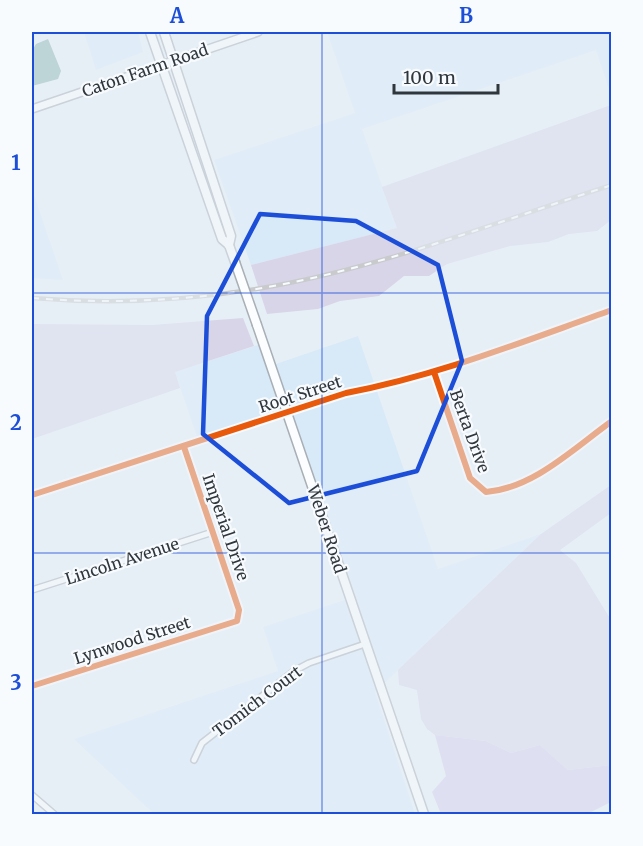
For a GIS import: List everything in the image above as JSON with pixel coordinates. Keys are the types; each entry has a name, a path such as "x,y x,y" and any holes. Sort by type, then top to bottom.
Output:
{"main road":[{"name":"Weber Road","path":"150,32 222,239 229,245 288,412 424,814"},
{"name":"Weber Road","path":"164,32 231,236 229,245"}],"street":[{"name":"Caton Farm Road","path":"32,109 258,32"},
{"name":"Root Street","path":"32,495 346,393 396,384 434,372 612,310"},
{"name":"Berta Drive","path":"434,372 470,478 486,492 519,484 533,477 612,421"},
{"name":"Imperial Drive","path":"184,447 239,610 238,616"},
{"name":"Lincoln Avenue","path":"32,590 213,532"},
{"name":"Lynwood Street","path":"32,686 237,621 238,616"},
{"name":"Tomich Court","path":"194,760 202,743 294,671 309,663 365,644"},
{"path":"32,795 54,814"}],"highlighted area":[{"path":"260,214 356,221 438,265 462,361 417,471 289,503 203,434 207,316"}],"shaded area":[{"path":"84,32 138,32 143,52 96,70"},
{"path":"327,32 611,32 611,95 596,50 362,129 397,228 251,265 214,160 355,113"},
{"path":"48,39 61,71 58,79 32,86 33,49 36,44"},
{"path":"611,105 611,220 597,231 569,234 548,242 510,246 447,264 429,276 404,276 379,296 340,301 318,309 267,314 251,265 397,228 382,187"},
{"path":"32,189 63,280 32,278"},
{"path":"243,318 254,346 175,372 180,388 32,439 32,324 152,325"},
{"path":"358,336 438,569 541,534 375,692 415,814 154,814 74,739 278,671 263,627 351,598 273,365"},
{"path":"261,344 285,411 198,440 175,372"},
{"path":"611,485 611,513 560,550 576,563 611,620 611,765 568,770 540,745 511,753 486,741 435,735 427,729 421,719 417,690 399,685 398,670 541,534"},
{"path":"435,735 486,741 511,753 540,745 568,770 611,765 611,802 587,814 441,814 432,792 446,776"}],"railway":[{"path":"32,298 96,301 161,300 225,294 289,283 411,251 612,185"}],"cycle path":[{"path":"32,495 346,393 447,367 612,310"},
{"path":"434,372 470,478 486,492 504,489 537,475 612,421"},
{"path":"32,686 237,621 239,610 184,447"}]}
